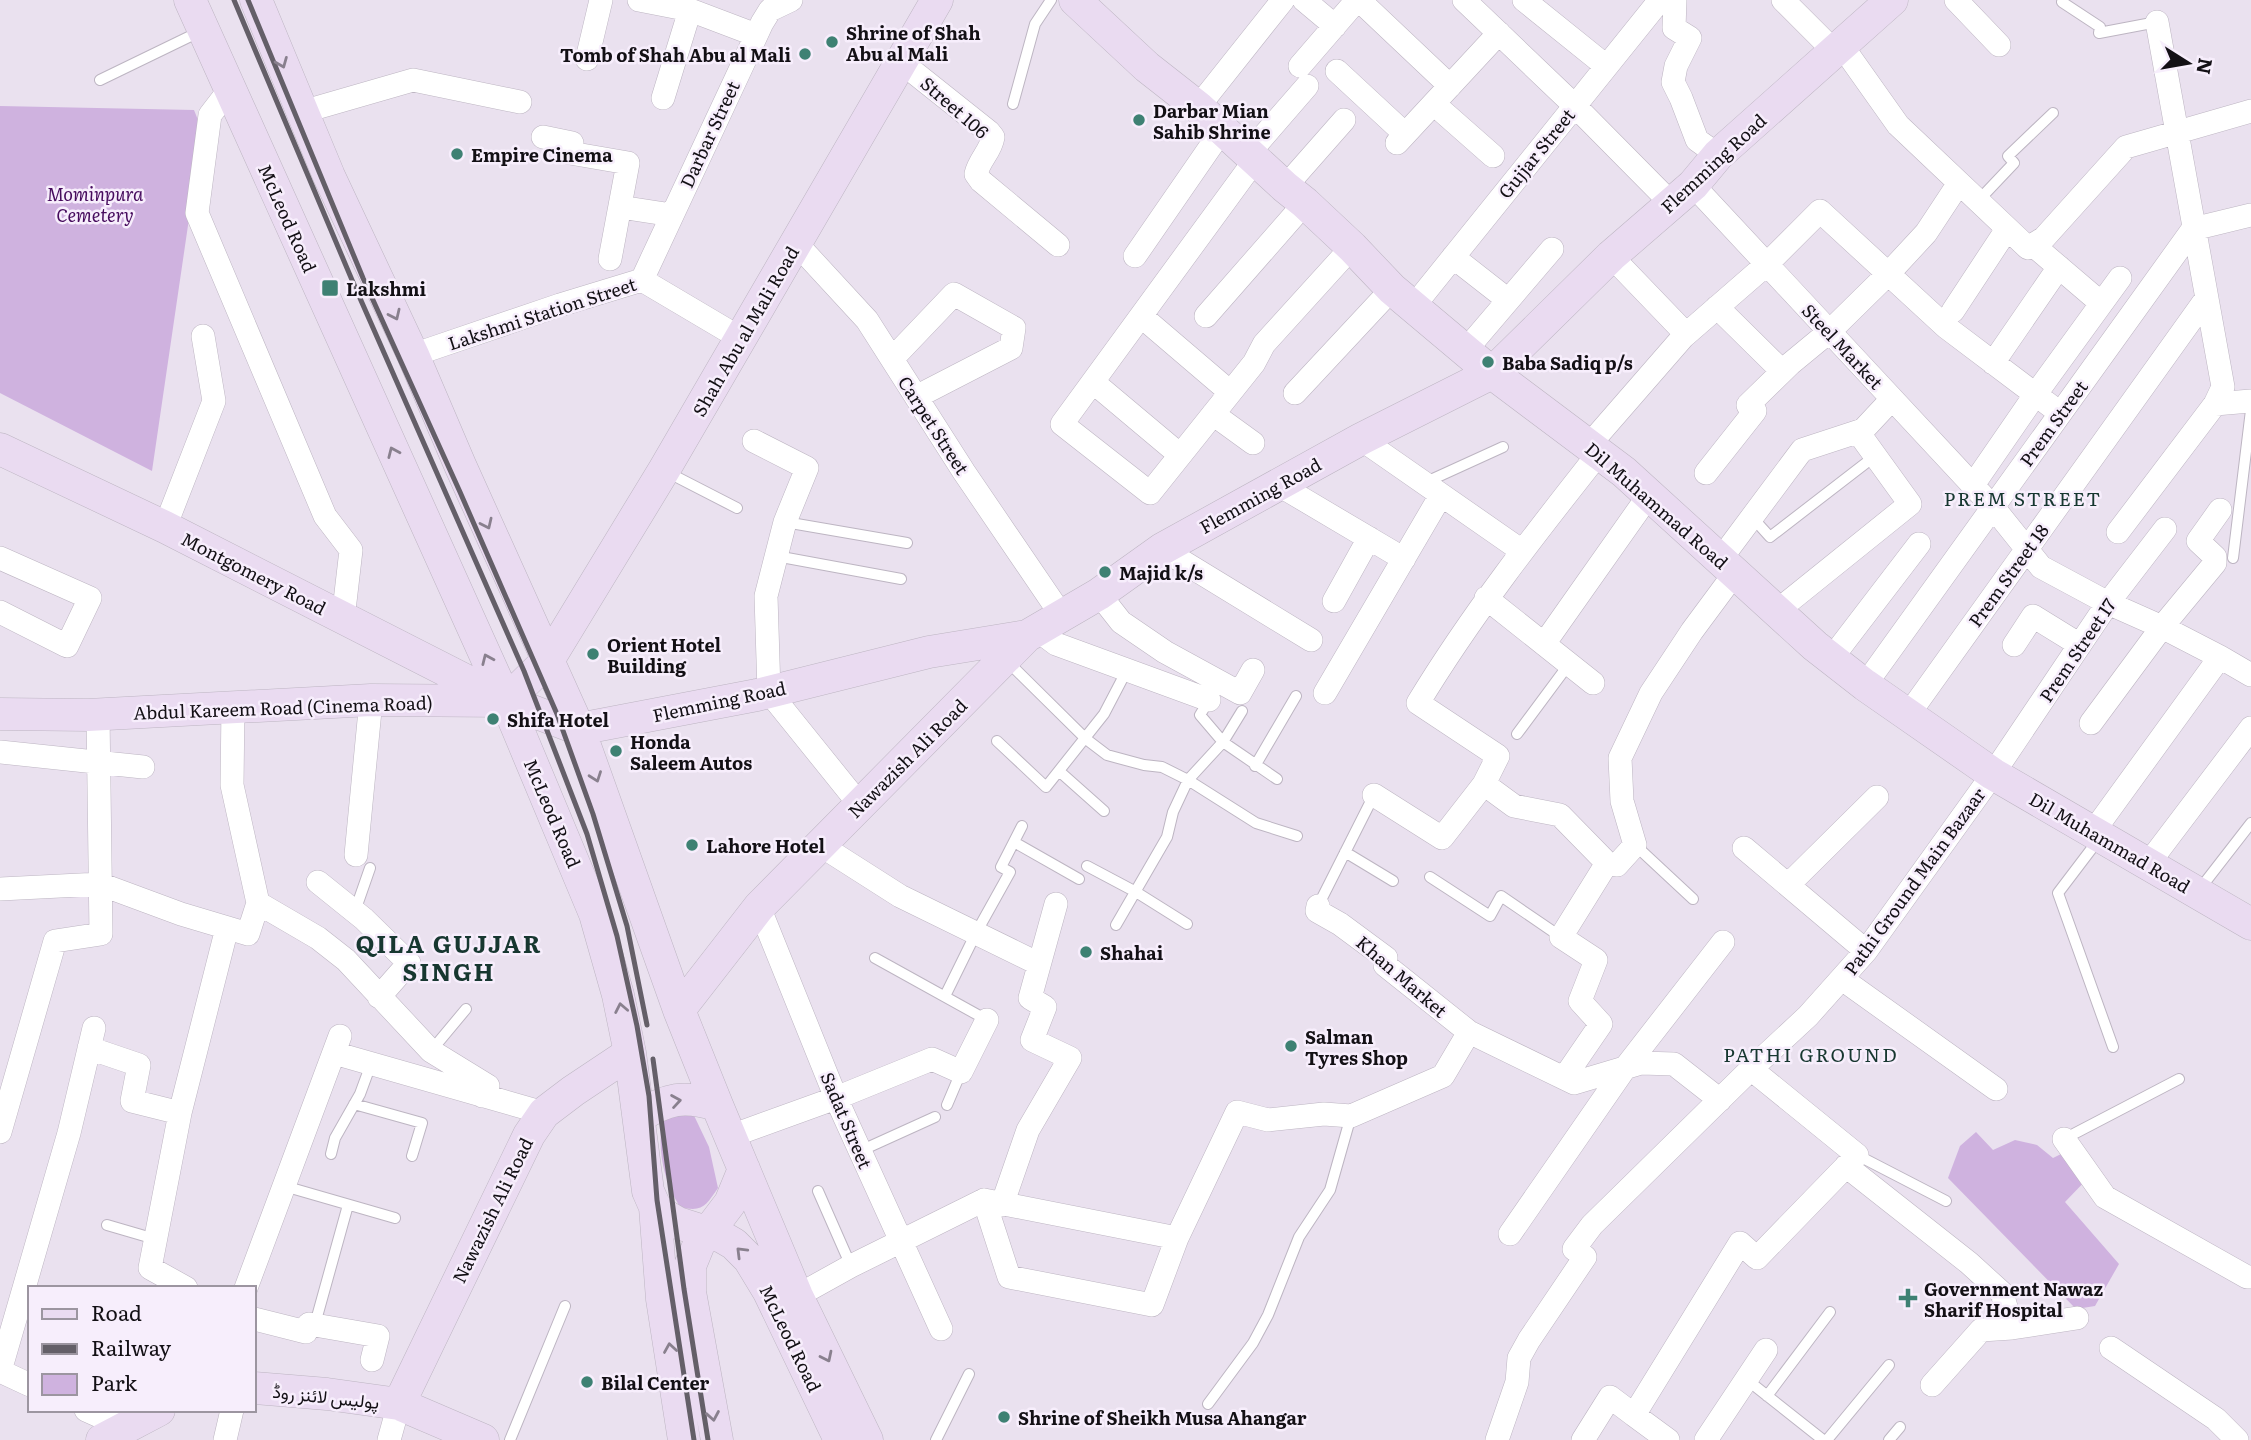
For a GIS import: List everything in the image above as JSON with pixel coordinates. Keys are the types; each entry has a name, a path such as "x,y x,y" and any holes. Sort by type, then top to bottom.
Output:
{"street":[{"name":"McLeod Road","path":"190,0 506,701 595,914 618,995 630,1053 648,1191 655,1208 678,1223 709,1232 734,1244 749,1259 761,1278 840,1440"},
{"name":"McLeod Road","path":"256,0 302,112 579,729 679,1010 717,1105 797,1296 867,1440"},
{"path":"587,59 600,0"},
{"name":"Darbar Street","path":"642,280 756,35 770,10 791,0"},
{"name":"Shah Abu al Mali Road","path":"549,659 664,470 937,0"},
{"name":"Dil Muhammad Road","path":"1075,0 1147,67 1198,107 1295,195 1402,298 1492,373 1594,449 1649,495 1831,659 1993,774 2251,924"},
{"path":"1198,107 1283,0"},
{"path":"1304,0 1335,26"},
{"path":"1352,247 1264,344 1254,363 1150,493 1062,424 1252,157 1335,26 1358,0 1450,86"},
{"name":"Steel Market","path":"1464,0 1575,106 1767,264 1993,507 2041,567 2108,603 2162,626 2251,675"},
{"path":"1524,0 1606,66"},
{"name":"Gujjar Street","path":"1295,393 1402,298 1453,257 1660,0"},
{"path":"1675,0 1674,29 1690,38 1676,66 1673,82 1697,141 1718,155"},
{"path":"1783,0 1838,49 1898,125 2028,248 2043,238 2126,147 2251,111"},
{"name":"Flemming Road","path":"579,729 769,692 1043,627 1100,594 1163,549 1361,439 1492,373 1611,256 1682,194 1718,155 1892,0"},
{"path":"1956,0 1999,45"},
{"path":"648,1 690,5 756,35"},
{"path":"663,98 690,5"},
{"path":"2118,531 2215,404 2223,387 2157,22"},
{"path":"1337,71 1401,139 1499,33"},
{"name":"Street 106","path":"901,62 993,137 976,174 1058,245"},
{"path":"302,112 413,80 520,102"},
{"path":"230,89 210,115 197,213 325,516 351,550 343,619"},
{"path":"1434,104 1493,156"},
{"path":"1206,316 1295,195 1344,120"},
{"path":"1135,256 1222,130"},
{"path":"543,137 572,143 570,153 628,163 610,259"},
{"path":"1706,473 1755,411 1748,405 1888,274 1926,233 1959,183"},
{"path":"620,207 672,215"},
{"path":"1374,795 1442,838 1484,784 1498,756 1418,703 1450,649 1594,449 1686,334 1767,264 1820,211 1945,327 2060,413"},
{"path":"2193,229 2251,215"},
{"path":"1953,311 2007,229"},
{"name":"Prem Street","path":"1865,685 2193,229"},
{"name":"Carpet Street","path":"796,243 867,320 964,472 1043,627"},
{"path":"2033,245 2101,303"},
{"path":"1465,351 1552,249"},
{"path":"1611,256 1686,334"},
{"path":"1453,257 1508,300"},
{"path":"1993,363 2059,267"},
{"path":"1973,485 2120,278"},
{"name":"Lakshmi Station Street","path":"413,355 642,280 740,338"},
{"path":"892,359 954,293 1014,328 1011,348 916,397"},
{"name":"Prem Street 18","path":"1908,715 2206,299"},
{"path":"1717,307 1782,371"},
{"path":"1141,316 1230,392"},
{"path":"165,527 214,401 203,336"},
{"path":"1093,382 1181,454"},
{"path":"1484,784 1514,806 1560,815 1607,863 1617,865 1635,845 1622,801 1619,758 1651,693 1692,631 1752,517 1802,450 1863,430 1892,399"},
{"path":"2215,404 2251,401"},
{"path":"1213,414 1253,443"},
{"path":"1777,611 1910,504 1858,432"},
{"path":"1361,439 1522,551"},
{"path":"754,441 807,468 785,522 766,596 769,692 860,805"},
{"name":"Montgomery Road","path":"0,449 165,527 506,701"},
{"path":"1279,485 1404,559"},
{"path":"1325,693 1404,559 1433,489"},
{"path":"1544,644 1649,495"},
{"path":"2091,723 2162,626 2215,564 2215,556 2198,541 2220,510"},
{"name":"Prem Street 17","path":"1993,774 2108,603 2165,529"},
{"path":"1334,601 1369,538"},
{"path":"1831,659 1919,544"},
{"path":"1163,549 1311,640"},
{"path":"0,558 90,598 66,646 0,612"},
{"path":"1100,594 1121,622 1165,652 1240,693 1253,670"},
{"path":"1486,598 1593,683"},
{"path":"2014,645 2034,616 2080,645"},
{"path":"1043,627 1044,635 1056,644 1209,700"},
{"name":"Nawazish Ali Road","path":"679,1010 759,907 1005,659 1043,627"},
{"path":"2097,835 2220,657"},
{"path":"549,659 506,701 579,729"},
{"path":"0,696 14,714"},
{"path":"363,861 371,700"},
{"name":"Abdul Kareem Road (Cinema Road)","path":"14,714 98,714 371,700 506,701"},
{"path":"0,889 100,884 181,914 248,934 258,904 232,785 233,707"},
{"path":"0,1132 55,941 102,934 98,714"},
{"path":"2148,864 2251,729"},
{"path":"0,752 143,767"},
{"name":"Pathi Ground Main Bazaar","path":"1497,1440 1517,1382 1519,1358 1585,1257 1574,1249 1592,1225 1808,1016 1842,979 1866,951 1993,774"},
{"path":"1788,885 1877,797"},
{"path":"820,845 900,896 1039,964"},
{"path":"1744,848 1866,951"},
{"path":"1564,1078 1601,1024 1580,1000 1596,960 1561,937 1607,863"},
{"path":"318,882 355,911 409,963 379,997"},
{"path":"258,904 318,938 346,960 431,1051 488,1086 482,1096"},
{"path":"1056,904 1030,998 1045,1007 1032,1040 1070,1058 1028,1130 993,1203 1009,1277 1152,1305 1177,1238 1237,1112 1268,1120 1324,1114 1352,1116 1443,1076 1469,1032"},
{"name":"Khan Market","path":"1318,906 1317,911 1340,924 1386,958 1385,965 1469,1032 1574,1083 1641,1063 1674,1064 1720,1100"},
{"name":"Sadat Street","path":"759,907 836,1098 941,1329"},
{"path":"175,1285 150,1268 180,1113 227,928"},
{"path":"1510,1234 1625,1068 1723,942"},
{"path":"1842,979 1996,1089"},
{"path":"731,1136 932,1059 961,1072 987,1020"},
{"path":"29,1286 92,1038 139,1065 132,1101 180,1113"},
{"path":"247,1286 337,1044 371,1063 544,1113"},
{"name":"Nawazish Ali Road","path":"399,1404 529,1135 544,1113 630,1053"},
{"path":"1751,1069 2002,1293 2012,1328"},
{"path":"639,1117 656,1105 676,1099 697,1099 717,1105"},
{"path":"2064,1139 2105,1197 2251,1277"},
{"path":"1633,1415 1740,1243 1757,1258 1852,1160"},
{"path":"718,1440 690,1292 690,1278 693,1256 730,1203 744,1170"},
{"path":"797,1296 900,1242 993,1203 1177,1238"},
{"path":"655,1208 662,1299 684,1440"},
{"path":"25,1301 0,1371 28,1384"},
{"path":"1932,1385 1981,1330 2077,1318"},
{"path":"256,1320 306,1332 309,1324 315,1324 378,1336 372,1360"},
{"path":"2112,1348 2216,1419 2238,1440"},
{"path":"1706,1440 1766,1350"},
{"name":"پولیس لائنز روڈ","path":"256,1388 399,1404 470,1437"},
{"path":"1583,1440 1610,1397 1668,1440"},
{"path":"389,1440 399,1404"},
{"path":"88,1412 114,1434 155,1412"},
{"path":"225,1440 232,1412"}],"lane":[{"path":"1013,104 1035,24 1051,0"},
{"path":"2062,2 2100,27 2099,33 2157,22"},
{"path":"100,80 204,30"},
{"path":"1978,201 2014,163 2007,156 2053,113"},
{"path":"2233,558 2251,410"},
{"path":"1433,489 1503,447"},
{"path":"1752,517 1770,537 1875,456"},
{"path":"664,470 737,508"},
{"path":"785,522 907,543"},
{"path":"776,556 901,579"},
{"path":"1005,659 1086,739 1107,755 1162,767 1188,779 1256,823 1297,836"},
{"path":"1517,734 1569,664"},
{"path":"997,741 1046,787 1104,714 1127,670"},
{"path":"1255,766 1296,696"},
{"path":"1209,700 1200,715 1223,742 1277,779"},
{"path":"1116,925 1167,837 1173,812 1188,779 1223,742 1242,710"},
{"path":"1059,772 1104,811"},
{"path":"1318,906 1374,795"},
{"path":"2197,893 2251,823"},
{"path":"945,996 1010,872 1001,867 1023,827"},
{"path":"2097,835 2057,893 2113,1047"},
{"path":"1014,842 1079,878"},
{"path":"1635,845 1693,898"},
{"path":"1345,852 1393,881"},
{"path":"355,911 363,861"},
{"path":"1087,866 1187,924"},
{"path":"1430,877 1490,916 1501,896 1561,937"},
{"path":"875,958 987,1020"},
{"path":"431,1051 466,1009"},
{"path":"331,1154 335,1138 354,1104 371,1063"},
{"path":"947,1105 961,1072"},
{"path":"2064,1139 2179,1079"},
{"path":"354,1104 422,1123 412,1156"},
{"path":"860,1151 935,1116"},
{"path":"1208,1404 1253,1343 1268,1315 1299,1237 1330,1189 1352,1116"},
{"path":"1852,1160 1946,1201"},
{"path":"284,1186 395,1218"},
{"path":"818,1191 851,1266"},
{"path":"315,1324 348,1205"},
{"path":"107,1225 155,1239"},
{"path":"510,1440 565,1306"},
{"path":"1767,1396 1830,1312"},
{"path":"1746,1379 1825,1440 1889,1365"},
{"path":"936,1440 969,1374"},
{"path":"1889,1440 1900,1427"}],"green space":[{"name":"Mominpura Cemetery","path":"0,106 194,110 202,130 152,471 0,393"},
{"path":"689,1105 709,1147 718,1188 707,1203 694,1209 680,1207 665,1174 661,1151 663,1115"},
{"path":"1976,1132 1993,1150 2015,1140 2037,1145 2053,1158 2071,1149 2090,1176 2065,1202 2119,1264 2095,1306 2076,1309 1948,1178 1960,1146"}],"railway":[{"path":"234,0 352,280 524,671 587,834 617,936 637,1026 649,1096 657,1200 694,1440"},
{"path":"248,0 363,278 557,714 593,814 627,926 647,1025"},
{"path":"653,1059 684,1289 708,1440"}],"place":[{"name":"Shrine of Shah Abu al Mali","path":"832,42"},
{"name":"Tomb of Shah Abu al Mali","path":"805,54"},
{"name":"Darbar Mian Sahib Shrine","path":"1139,120"},
{"name":"Empire Cinema","path":"457,154"},
{"name":"Lakshmi","path":"330,288"},
{"name":"Baba Sadiq p/s","path":"1488,362"},
{"name":"Majid k/s","path":"1105,572"},
{"name":"Orient Hotel Building","path":"593,654"},
{"name":"Shifa Hotel","path":"493,719"},
{"name":"Honda Saleem Autos","path":"616,751"},
{"name":"Lahore Hotel","path":"692,845"},
{"name":"Shahai","path":"1086,952"},
{"name":"Salman Tyres Shop","path":"1291,1046"},
{"name":"Government Nawaz Sharif Hospital","path":"1908,1298"},
{"name":"Bilal Center","path":"587,1382"},
{"name":"Shrine of Sheikh Musa Ahangar","path":"1004,1417"}],"district":[{"name":"PREM STREET","path":"2023,498"},
{"name":"QILA GUJJAR SINGH","path":"449,956"},
{"name":"PATHI GROUND","path":"1811,1054"}]}
